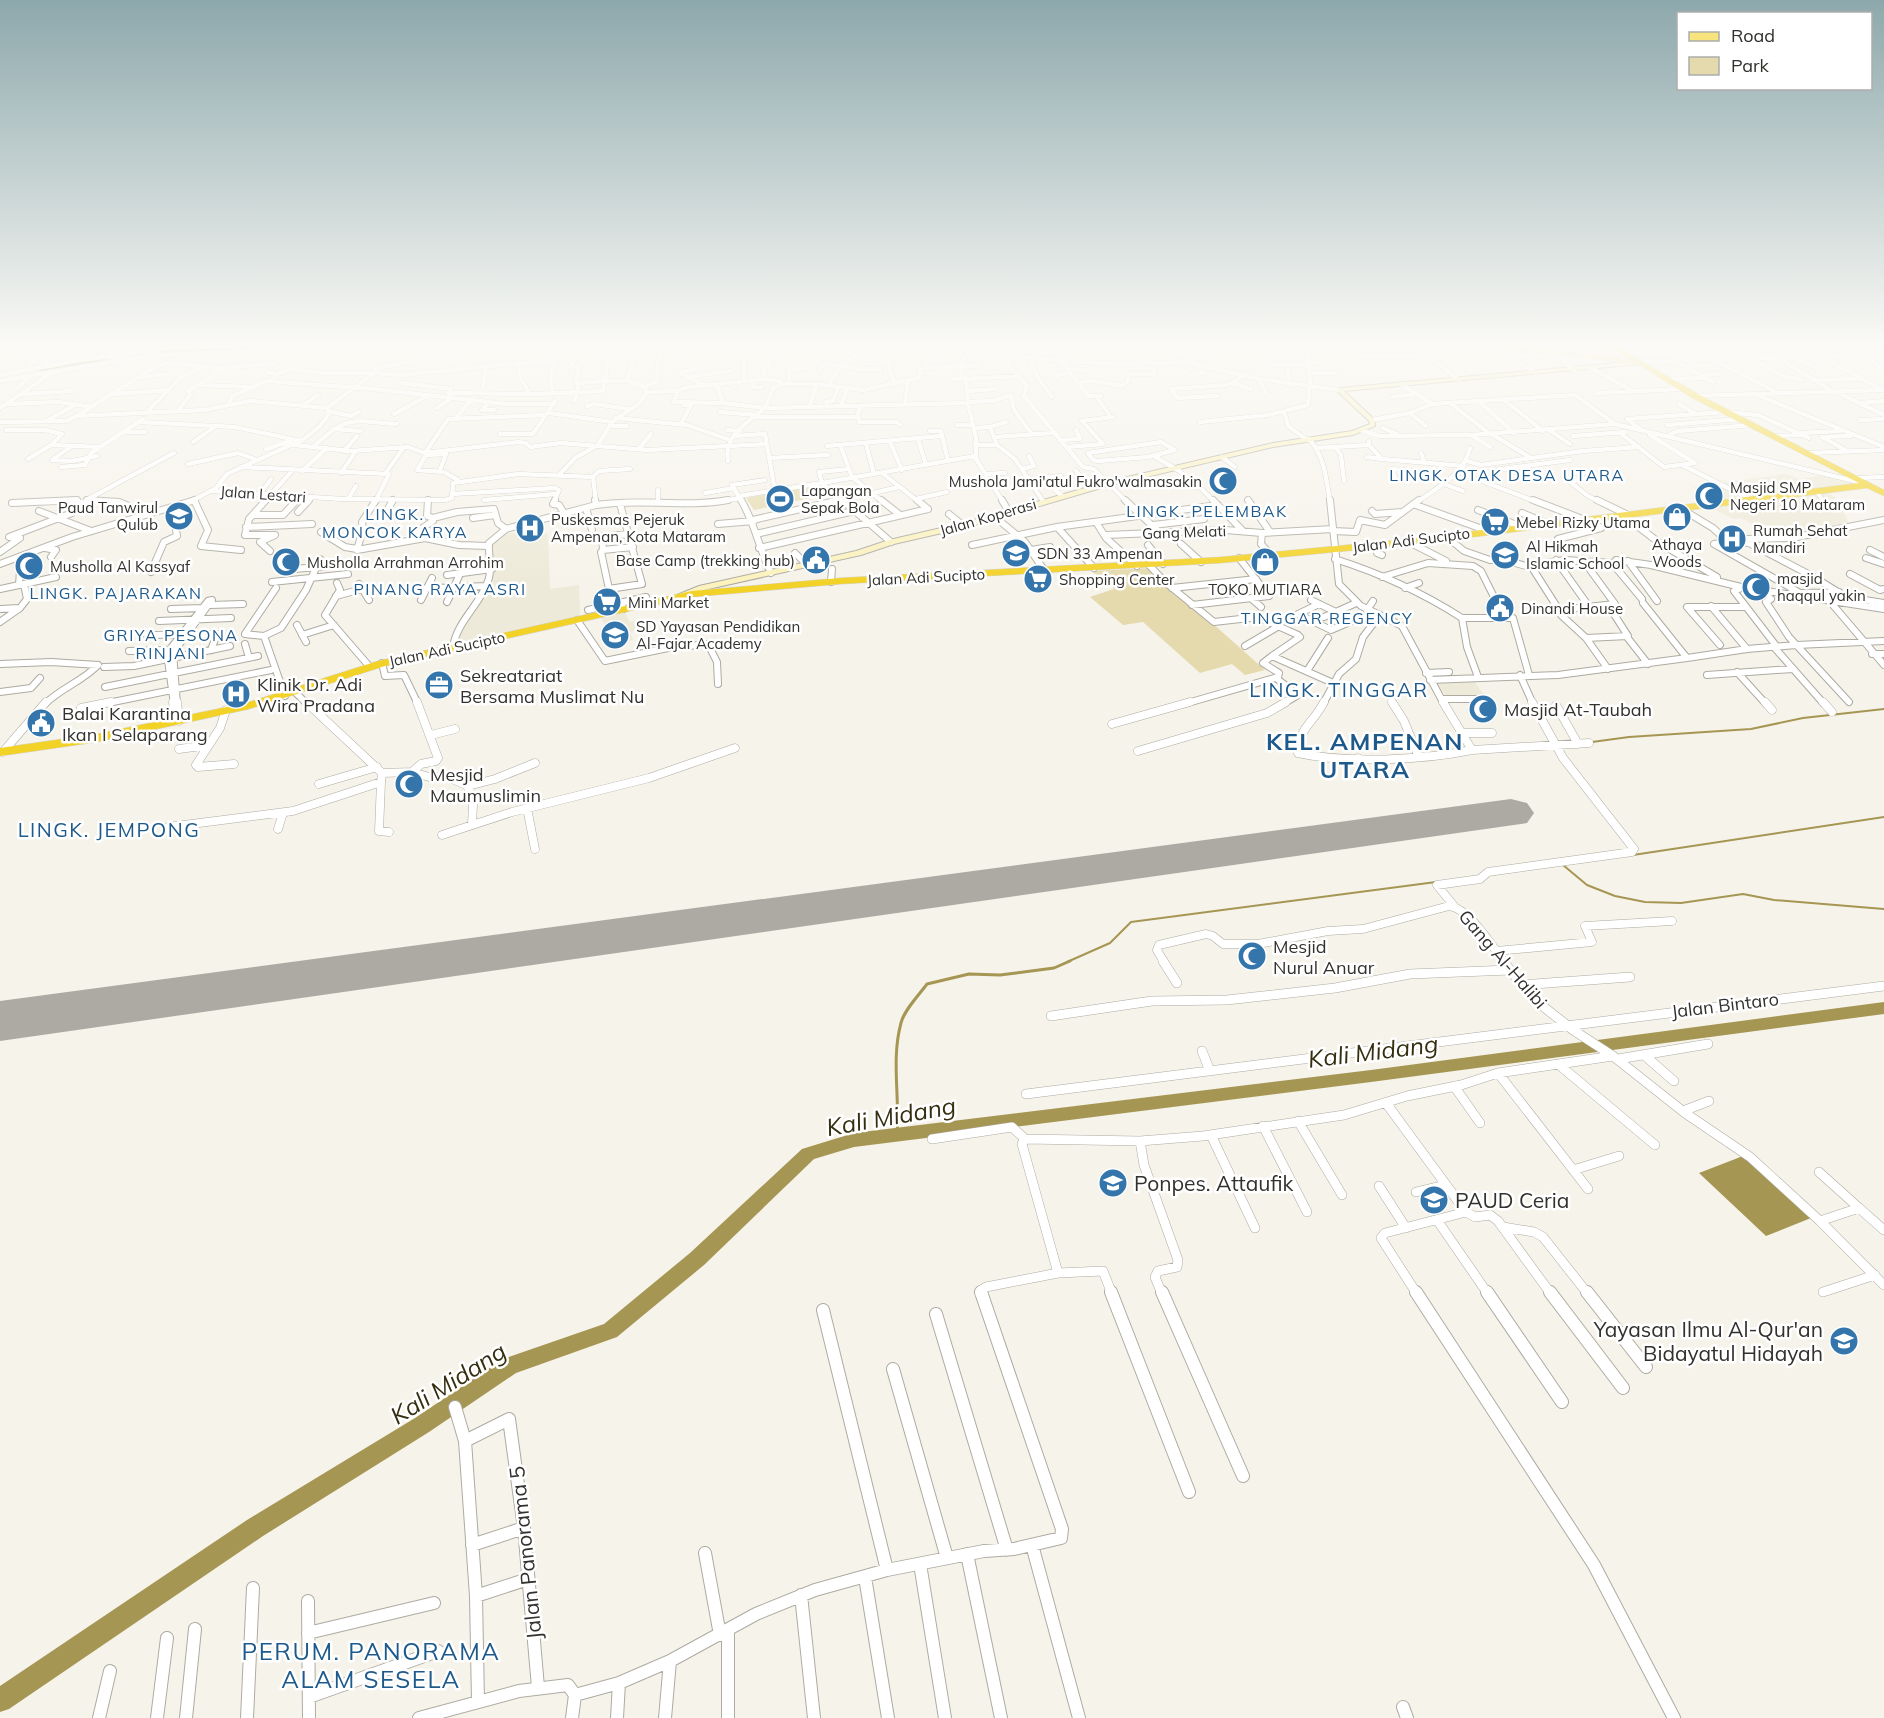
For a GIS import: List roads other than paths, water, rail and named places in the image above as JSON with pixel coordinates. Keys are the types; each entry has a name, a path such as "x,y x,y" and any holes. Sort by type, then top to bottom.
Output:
{"highway":[{"path":"1752,425 1884,493"},
{"name":"Jalan Adi Sucipto","path":"5,749 97,738 290,694 367,664 382,663 453,644 577,620 621,606 703,590 1028,568 1044,570 1137,566 1271,555 1335,554 1379,550 1409,542 1488,531 1866,484"}],"street":[{"path":"0,433 13,424"},
{"path":"85,464 91,453 137,424"},
{"path":"182,424 217,426 284,438 313,447 344,451 404,447 425,454 446,454 440,470"},
{"path":"266,449 301,441 322,424"},
{"path":"313,447 341,424"},
{"path":"444,424 425,454 418,471 440,470 448,472 458,480"},
{"path":"500,434 533,434 540,424"},
{"path":"559,475 575,458 598,445 612,424"},
{"path":"621,424 627,426"},
{"path":"640,428 644,424"},
{"path":"682,424 732,438 765,434 775,491"},
{"path":"728,461 726,447 732,438 748,424"},
{"path":"958,424 990,427 999,424"},
{"path":"1024,424 1032,435"},
{"path":"1046,424 1083,467 1094,468 1106,484 1145,516 1161,534"},
{"path":"1067,447 1103,444 1085,424"},
{"path":"1287,424 1317,448 1324,464 1340,584 1356,603 1402,626 1426,673 1472,750"},
{"path":"1361,430 1373,424"},
{"path":"1478,424 1541,464"},
{"path":"1504,424 1514,433"},
{"path":"1538,424 1569,444"},
{"path":"1361,430 1373,435 1471,435 1612,424"},
{"path":"1616,424 1866,484"},
{"path":"1620,433 1664,467 1695,463 1634,424"},
{"path":"1667,425 1677,424"},
{"path":"1781,424 1809,438"},
{"path":"1826,424 1884,448"},
{"path":"1663,435 1677,434 1678,431 1752,425"},
{"path":"193,442 217,426"},
{"path":"974,426 975,456 1009,512"},
{"path":"1585,426 1597,435"},
{"path":"990,427 997,445"},
{"path":"1383,428 1398,435"},
{"path":"333,429 361,431"},
{"path":"6,430 45,430 62,434 51,445 28,459"},
{"path":"128,430 143,430"},
{"path":"727,430 740,431"},
{"path":"1059,440 1080,439 1076,430"},
{"name":"Jalan Koperasi","path":"703,590 871,550 891,542 964,526 1106,484 1255,448 1361,430"},
{"path":"1573,436 1642,430"},
{"path":"930,431 940,431 948,461"},
{"path":"1774,436 1842,431"},
{"path":"284,438 294,433"},
{"path":"995,437 1053,433"},
{"path":"639,449 651,434"},
{"path":"1369,445 1373,435"},
{"path":"1471,435 1490,447"},
{"path":"344,451 357,436"},
{"path":"827,446 841,447 941,436"},
{"path":"1849,452 1822,437 1854,436"},
{"path":"918,439 926,465"},
{"path":"425,454 513,442 525,442 528,447 563,441 639,449 767,444"},
{"path":"213,490 224,476 294,442"},
{"path":"890,442 902,470"},
{"path":"1131,442 1135,447"},
{"path":"1162,442 1176,449 1154,456 1096,461 1088,453 1162,442"},
{"path":"866,444 874,474"},
{"path":"51,445 101,447"},
{"path":"975,446 997,445 1012,455 1043,501"},
{"path":"1317,448 1369,445"},
{"path":"1369,445 1382,459"},
{"path":"72,446 52,460 85,464"},
{"path":"282,570 362,560 354,558 363,529 362,522 378,500 387,474 404,447"},
{"path":"841,447 852,477 900,515"},
{"path":"1335,447 1341,455 1344,481"},
{"path":"1367,458 1481,465 1583,451 1639,447"},
{"path":"270,551 260,542 275,535 244,538 246,527 253,515 272,494 327,448"},
{"path":"1372,511 1380,514 1402,512 1458,472 1465,463 1470,448"},
{"path":"1809,453 1884,448"},
{"path":"341,473 356,451"},
{"path":"87,500 174,453"},
{"path":"188,464 238,453 257,459"},
{"path":"1421,453 1424,462"},
{"path":"61,467 85,464 97,456"},
{"path":"769,458 828,456"},
{"path":"453,644 456,632 486,586 492,569 488,546 494,537 506,529 613,502 713,501 975,456"},
{"path":"1022,469 1034,466 1029,456"},
{"path":"1154,456 1183,474 1191,487 1200,487 1243,531"},
{"path":"1222,457 1235,467"},
{"path":"1405,460 1407,470"},
{"path":"1495,470 1557,461 1571,462"},
{"path":"603,470 604,462"},
{"path":"1395,476 1392,469 1436,473 1443,464"},
{"path":"364,473 372,465"},
{"path":"1683,466 1750,499"},
{"path":"241,467 296,472 387,474"},
{"path":"528,474 532,468"},
{"path":"596,505 593,477 598,471 630,469"},
{"path":"849,469 819,472 822,483 891,542"},
{"path":"1076,471 1086,482 1097,487"},
{"path":"1458,472 1587,520 1601,528 1558,539"},
{"path":"759,548 928,509 882,473"},
{"path":"984,474 1005,473"},
{"path":"448,506 452,497 452,486 458,480 521,474 535,477 559,475 593,477"},
{"path":"517,483 521,474"},
{"path":"1029,479 1061,477"},
{"path":"1855,478 1884,477"},
{"path":"1586,478 1570,482 1592,498 1626,515 1661,544 1717,577 1719,580 1716,581"},
{"path":"260,494 271,479"},
{"path":"734,488 733,485 765,480"},
{"path":"1062,496 1052,487 1063,484"},
{"path":"1444,484 1463,491"},
{"path":"348,499 357,486"},
{"path":"718,524 754,520 899,487"},
{"name":"Jalan Lestari","path":"0,564 72,537 195,500 213,490 378,500 428,500 555,488 559,490 556,495"},
{"path":"705,493 734,488"},
{"path":"734,488 754,520 759,548 771,573"},
{"path":"658,490 658,502"},
{"path":"1816,491 1824,501"},
{"path":"916,499 947,492"},
{"path":"484,500 556,495 553,504 559,505 564,513"},
{"path":"253,515 282,515 301,496"},
{"path":"298,512 312,497"},
{"path":"12,502 87,500 126,504 149,515"},
{"path":"195,500 208,530 201,546 241,550"},
{"path":"388,509 393,500"},
{"path":"428,500 427,516 433,518 454,513 493,509 498,523 506,529"},
{"path":"1248,500 1270,532"},
{"path":"609,589 642,584 620,504"},
{"path":"1413,504 1488,531"},
{"path":"972,545 1057,526 1218,505"},
{"path":"152,572 164,542 177,536 173,512 170,508"},
{"path":"586,508 592,530"},
{"path":"1680,508 1713,528 1728,542"},
{"path":"1478,510 1522,527"},
{"path":"39,511 91,531"},
{"path":"756,534 854,512"},
{"name":"Gang Melati","path":"1106,535 1243,531 1262,533 1333,530 1356,532 1359,520 1383,525 1402,512"},
{"path":"8,538 72,513"},
{"path":"1522,513 1548,524"},
{"path":"949,514 964,526"},
{"path":"473,518 495,515"},
{"path":"995,517 1018,535 1044,570"},
{"path":"425,538 418,531 433,522 433,518"},
{"path":"1153,525 1204,519"},
{"path":"1744,541 1742,539 1744,538 1792,538 1884,520"},
{"name":"Gang Melati","path":"1096,522 1106,538 1137,566"},
{"path":"246,527 312,524"},
{"path":"1057,526 1094,568"},
{"path":"62,532 72,537"},
{"path":"321,532 345,547 357,550 425,538 459,545 488,546"},
{"path":"1262,533 1261,544 1271,555"},
{"path":"588,538 629,534"},
{"path":"602,537 603,550 601,552 609,589 621,606"},
{"path":"1447,537 1461,550 1490,560 1531,566 1556,560 1583,560 1615,564 1687,658"},
{"path":"0,538 20,538 0,552"},
{"path":"1839,592 1800,594 1714,544 1744,541 1839,592 1851,604"},
{"path":"1409,542 1450,563"},
{"path":"1181,544 1201,562"},
{"path":"1148,545 1163,564"},
{"path":"603,550 633,547"},
{"path":"1031,550 1050,547"},
{"path":"43,548 56,550 51,557"},
{"path":"1450,552 1461,550"},
{"path":"1870,550 1884,557"},
{"path":"795,553 807,565"},
{"path":"1335,554 1462,618 1513,618 1529,675"},
{"path":"0,622 20,608 27,599 21,585 21,556"},
{"path":"1192,605 1269,596 1239,558"},
{"path":"1866,558 1884,564"},
{"path":"245,640 278,630 313,578 320,559"},
{"path":"1556,560 1590,608"},
{"path":"1531,566 1557,609 1590,608 1615,602 1583,560"},
{"path":"1616,560 1762,591 1884,609"},
{"path":"1628,561 1657,601"},
{"path":"1381,577 1425,564 1450,563 1473,566 1481,571 1504,617"},
{"path":"1112,724 1275,678 1280,675 1263,663 1300,637 1261,618 1216,623 1172,588 1149,565"},
{"path":"447,575 492,569"},
{"path":"831,582 832,569"},
{"path":"249,658 245,640 247,629 274,585 348,574"},
{"path":"447,602 460,574"},
{"path":"1850,574 1883,590"},
{"path":"0,589 56,577"},
{"path":"421,600 432,578"},
{"path":"1172,588 1256,579"},
{"path":"338,583 340,590 325,615 367,664"},
{"path":"1405,588 1419,583"},
{"path":"336,596 361,586 369,600"},
{"path":"412,589 486,586"},
{"path":"1737,586 1739,590 1734,591 1775,647 1832,712"},
{"path":"1762,591 1771,599 1766,602 1789,637 1849,702"},
{"path":"1821,593 1884,665"},
{"path":"588,610 621,606 646,597"},
{"path":"1846,597 1884,603"},
{"path":"1252,599 1260,608"},
{"path":"1311,600 1336,612 1352,621 1331,630 1298,614 1319,604"},
{"path":"1367,610 1373,601"},
{"path":"1324,617 1356,603"},
{"path":"171,609 243,604"},
{"path":"129,651 169,650 206,606"},
{"path":"1711,606 1747,649"},
{"path":"1720,645 1687,608 1746,607"},
{"path":"0,609 20,608"},
{"path":"1610,608 1628,635 1627,638"},
{"path":"1380,615 1363,637 1356,659 1339,674 1319,712 1305,726 1297,752 1305,755 1358,758 1450,754 1472,750 1589,743"},
{"path":"1562,615 1586,638 1608,669"},
{"path":"159,621 231,618"},
{"path":"1462,618 1467,647 1478,677"},
{"path":"577,620 605,661 665,648 708,644 717,662 718,684"},
{"path":"297,625 306,642"},
{"path":"302,634 334,625"},
{"path":"1245,646 1279,626"},
{"path":"170,659 184,634"},
{"path":"147,635 217,634 212,650"},
{"path":"264,636 290,694 380,770 379,831 389,831"},
{"path":"1307,671 1328,638"},
{"path":"1586,638 1630,639 1648,664"},
{"path":"1430,680 1558,675 1747,649 1884,641"},
{"path":"0,664 51,662 134,666 230,646"},
{"path":"169,650 175,716 179,718"},
{"path":"1872,654 1884,654"},
{"path":"105,687 258,656"},
{"path":"1272,656 1333,683"},
{"path":"1760,662 1767,670"},
{"path":"382,663 385,676 404,675 414,693 438,759 421,764 412,772"},
{"path":"5,749 34,713 55,694 74,680 101,666"},
{"path":"1707,675 1792,669"},
{"path":"81,708 271,670"},
{"path":"1426,673 1449,672"},
{"path":"1737,672 1772,710"},
{"path":"1455,906 1437,885 1480,879 1488,872 1633,851 1563,758 1540,719 1520,675"},
{"path":"0,692 29,688 40,678"},
{"path":"1138,751 1266,713 1298,695 1275,678"},
{"path":"1442,699 1485,699"},
{"path":"1392,702 1404,721 1418,755"},
{"path":"1556,705 1578,744"},
{"path":"226,708 220,728 198,759 196,766 234,764"},
{"path":"430,735 454,729"},
{"path":"1462,733 1492,733"},
{"path":"179,749 209,745"},
{"path":"442,835 527,808 538,801 649,778 735,748"},
{"path":"1358,758 1361,768"},
{"path":"319,784 380,770 412,772 429,777 448,777 468,786 495,779 535,763"},
{"path":"168,827 283,813 381,782"},
{"path":"468,786 473,805 472,824"},
{"path":"527,808 535,849"},
{"path":"278,829 283,813"},
{"name":"Gang Al-Halibi","path":"1177,983 1157,947 1206,934 1213,936 1223,944 1282,940 1313,933 1386,925 1455,906 1471,920 1522,985 1569,1028 1613,1056 1683,1111 1750,1157 1820,1221 1884,1285"},
{"path":"1496,951 1592,942 1585,926 1672,921"},
{"path":"1052,1016 1152,1001 1227,1000 1335,988 1410,974 1510,970"},
{"path":"1522,985 1630,977"},
{"name":"Jalan Bintaro","path":"1026,1094 1569,1028 1884,986"},
{"path":"932,1139 1012,1127 1025,1139 1140,1141 1211,1135 1344,1115 1420,1092 1454,1086 1498,1073 1613,1056 1644,1055 1708,1044"},
{"path":"1202,1051 1210,1071"},
{"path":"1644,1055 1674,1081"},
{"path":"1558,1064 1655,1145"},
{"path":"1498,1073 1588,1189"},
{"path":"1454,1086 1480,1123"},
{"path":"1683,1111 1709,1101"},
{"path":"1386,1103 1466,1212 1475,1217 1492,1216 1503,1227 1623,1388"},
{"path":"1299,1121 1341,1195"},
{"path":"1263,1126 1307,1212"},
{"path":"1211,1135 1256,1228"},
{"path":"1025,1139 1022,1142 1024,1151 1058,1273"},
{"path":"1140,1141 1144,1165 1179,1260 1175,1268 1158,1271 1155,1277 1243,1476"},
{"path":"1573,1170 1618,1156"},
{"path":"1819,1172 1884,1230"},
{"path":"1416,1192 1446,1185"},
{"path":"1379,1186 1406,1228"},
{"path":"1820,1221 1859,1208"},
{"path":"1466,1212 1385,1233 1381,1238 1594,1565 1674,1718"},
{"path":"1437,1220 1562,1402"},
{"path":"1503,1227 1534,1232 1543,1237 1646,1367"},
{"path":"575,1695 619,1683 670,1661 756,1614 801,1595 887,1570 967,1554 1007,1550 1057,1540 1062,1535 1062,1529 980,1294 987,1286 1058,1273 1103,1271 1189,1492"},
{"path":"1823,1292 1875,1275"},
{"path":"823,1310 887,1570"},
{"path":"936,1314 1007,1550"},
{"path":"893,1369 947,1558"},
{"path":"455,1407 465,1441 476,1596 478,1702"},
{"name":"Jalan Panorama 5","path":"465,1441 509,1419 511,1423 524,1528 538,1687"},
{"path":"472,1545 524,1528"},
{"path":"1032,1545 1079,1718"},
{"path":"705,1553 724,1632 728,1718"},
{"path":"967,1554 1001,1718"},
{"path":"920,1564 945,1718"},
{"path":"865,1577 888,1718"},
{"path":"476,1596 528,1579"},
{"path":"247,1718 253,1588"},
{"path":"801,1595 813,1718"},
{"path":"308,1601 309,1718"},
{"path":"308,1633 434,1603"},
{"path":"186,1718 195,1629"},
{"path":"157,1718 167,1638"},
{"path":"309,1697 438,1651"},
{"path":"665,1718 670,1661"},
{"path":"99,1718 110,1671"},
{"path":"419,1718 538,1687 562,1683 568,1685 575,1695 572,1718"},
{"path":"617,1718 619,1683"}],"waterway":[{"path":"1592,742 1629,737 1751,729 1803,718 1884,709"},
{"path":"1633,855 1884,817"},
{"path":"1563,865 1587,885 1615,896 1645,902 1681,903 1743,894 1774,900 1884,909"},
{"path":"1067,962 1110,943 1131,922 1436,882"},
{"path":"897,1135 898,1037 905,1013 927,984 969,974 1000,975 1054,968 1070,961"},
{"name":"Kali Midang","path":"0,1700 255,1528 422,1425 510,1366 610,1331 697,1259 808,1154 854,1140 1371,1076 1884,1008"}],"place":[{"name":"Mushola Jami'atul Fukro'walmasakin","path":"1223,481"},
{"name":"Masjid SMP Negeri 10 Mataram","path":"1709,496"},
{"name":"Lapangan Sepak Bola","path":"780,499"},
{"name":"Paud Tanwirul Qulub","path":"179,516"},
{"name":"Athaya Woods","path":"1677,517"},
{"name":"Mebel Rizky Utama","path":"1495,522"},
{"name":"Puskesmas Pejeruk Ampenan, Kota Mataram","path":"530,528"},
{"name":"Rumah Sehat Mandiri","path":"1732,539"},
{"name":"SDN 33 Ampenan","path":"1016,553"},
{"name":"Al Hikmah Islamic School","path":"1505,555"},
{"name":"Base Camp (trekking hub)","path":"816,560"},
{"name":"Musholla Arrahman Arrohim","path":"286,562"},
{"name":"TOKO MUTIARA","path":"1265,562"},
{"name":"Musholla Al Kassyaf","path":"29,566"},
{"name":"Shopping Center","path":"1038,579"},
{"name":"masjid haqqul yakin","path":"1756,587"},
{"name":"Mini Market","path":"607,602"},
{"name":"Dinandi House","path":"1500,608"},
{"name":"SD Yayasan Pendidikan Al-Fajar Academy","path":"615,635"},
{"name":"Sekreatariat Bersama Muslimat Nu","path":"439,685"},
{"name":"Klinik Dr. Adi Wira Pradana","path":"236,694"},
{"name":"Masjid At-Taubah","path":"1483,709"},
{"name":"Balai Karantina Ikan I Selaparang","path":"41,723"},
{"name":"Mesjid Maumuslimin","path":"409,784"},
{"name":"Mesjid Nurul Anuar","path":"1252,956"},
{"name":"Ponpes. Attaufik","path":"1113,1183"},
{"name":"PAUD Ceria","path":"1434,1200"},
{"name":"Yayasan Ilmu Al-Qur'an Bidayatul Hidayah","path":"1844,1341"}],"district":[{"name":"LINGK. OTAK DESA UTARA","path":"1507,475"},
{"name":"LINGK. PELEMBAK","path":"1207,511"},
{"name":"LINGK. MONCOK KARYA","path":"395,523"},
{"name":"PINANG RAYA ASRI","path":"440,589"},
{"name":"LINGK. PAJARAKAN","path":"116,593"},
{"name":"TINGGAR REGENCY","path":"1327,618"},
{"name":"GRIYA PESONA RINJANI","path":"171,644"},
{"name":"LINGK. TINGGAR","path":"1339,689"},
{"name":"KEL. AMPENAN UTARA","path":"1365,755"},
{"name":"LINGK. JEMPONG","path":"109,829"},
{"name":"PERUM. PANORAMA ALAM SESELA","path":"371,1665"}]}
